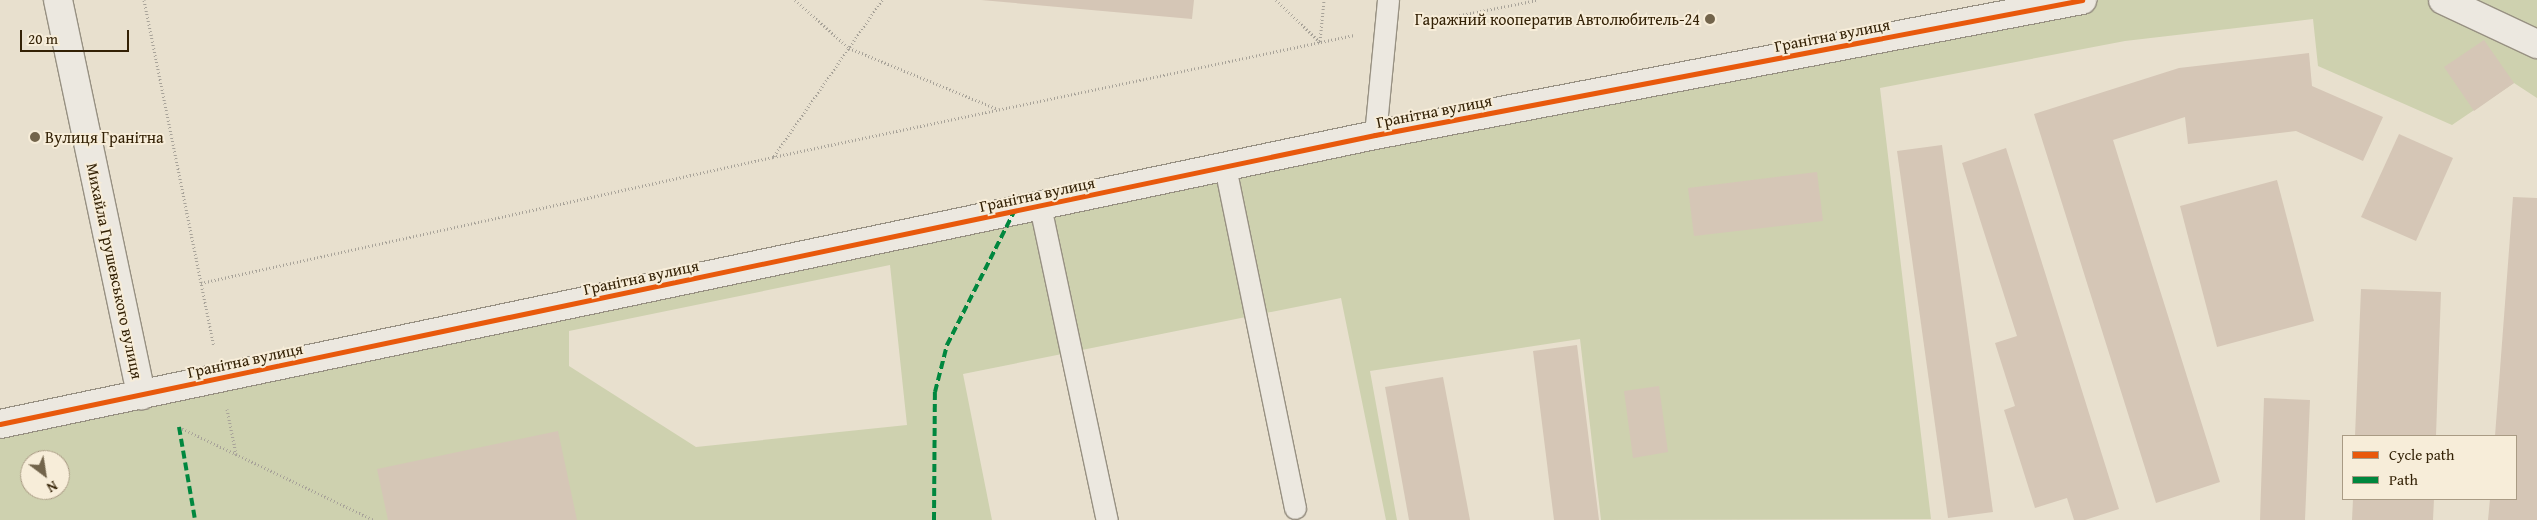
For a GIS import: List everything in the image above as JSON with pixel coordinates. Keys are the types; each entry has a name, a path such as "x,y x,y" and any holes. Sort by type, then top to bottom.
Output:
{"street":[{"name":"Михайла Грушевського вулиця","path":"58,0 142,395"},
{"name":"Гранітна вулиця","path":"0,424 1375,135 2082,0"},
{"path":"2443,0 2537,44"}],"lane":[{"path":"1375,135 1388,0"},
{"path":"1225,167 1295,508"},
{"path":"1040,206 1106,520"}],"path":[{"path":"144,0 215,349"},
{"path":"795,0 849,48 998,109"},
{"path":"773,157 882,0"},
{"path":"1276,0 1320,42"},
{"path":"1320,42 1324,0"},
{"path":"201,283 998,109 1320,42 1537,0"},
{"path":"226,402 236,455"},
{"path":"179,428 374,520"}],"green space":[{"path":"2082,0 2537,0 2537,98 2514,83 2452,125 2318,66 2313,19 2125,41 1880,88 1931,519 1601,520 1580,339 1370,371 1397,520 1386,520 1341,298 963,374 992,520 0,520 0,423","holes":["890,265 907,425 696,447 569,366 569,331"]}],"building":[{"path":"981,0 1194,0 1192,19"},
{"path":"2484,40 2514,83 2474,111 2444,67"},
{"path":"2309,53 2312,86 2383,117 2363,161 2296,131 2188,144 2185,117 2113,140 2220,482 2156,503 2034,114 2179,68"},
{"path":"2399,134 2453,158 2416,241 2361,217"},
{"path":"1942,145 1993,512 1948,518 1897,151"},
{"path":"2006,148 2119,509 2085,520 2074,520 2067,498 2035,508 2004,410 2015,406 1995,343 2017,336 1962,163"},
{"path":"1817,172 1823,221 1694,236 1688,188"},
{"path":"2277,180 2314,321 2217,347 2180,206"},
{"path":"2513,197 2537,198 2537,520 2488,520 2490,500 2517,500 2517,435 2495,435"},
{"path":"2361,289 2441,292 2436,435 2355,435"},
{"path":"1577,345 1599,520 1554,520 1533,351"},
{"path":"1443,377 1470,520 1409,520 1385,387"},
{"path":"1659,386 1668,452 1633,458 1624,391"},
{"path":"2264,398 2310,400 2305,520 2260,520"},
{"path":"558,431 577,520 388,520 377,469"},
{"path":"2353,500 2434,500 2433,520 2352,520"}],"marked path":[{"path":"934,520 935,392 947,345 1014,212"},
{"path":"179,427 195,520"}],"cycle path":[{"path":"0,424 1375,135 2082,0"}],"place":[{"name":"Гаражний кооператив Автолюбитель-24","path":"1710,19"},
{"name":"Вулиця Гранітна","path":"35,137"}]}
